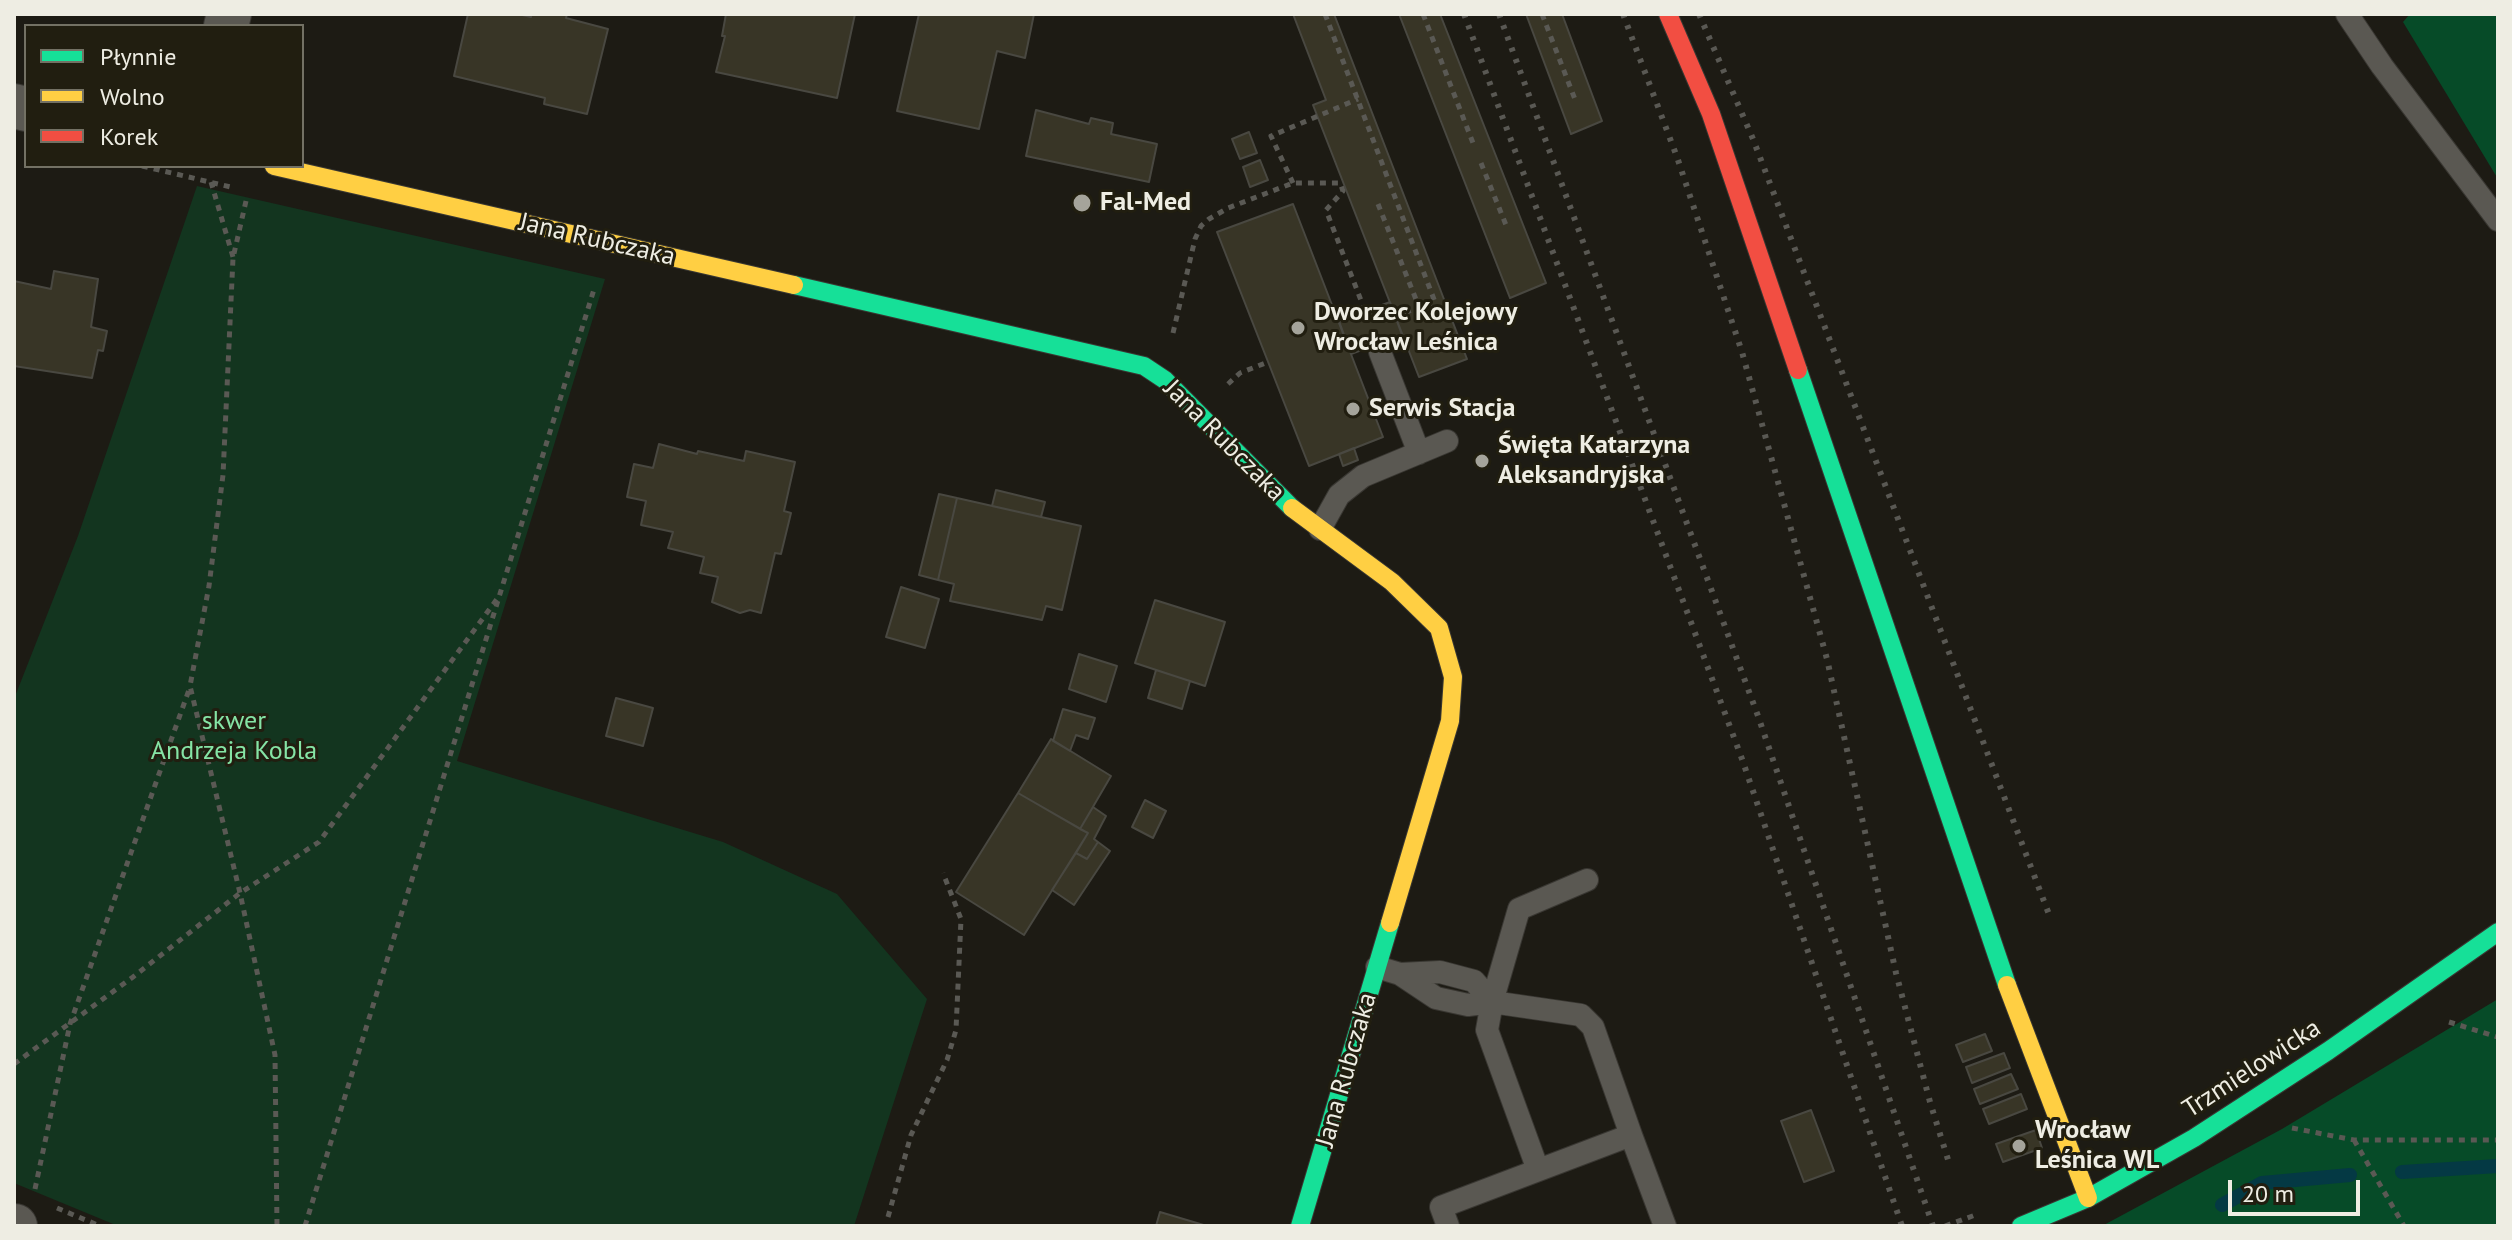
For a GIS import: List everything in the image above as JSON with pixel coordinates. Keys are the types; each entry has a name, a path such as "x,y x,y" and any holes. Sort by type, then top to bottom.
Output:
{"street":[{"path":"1668,14 1711,114 2011,997 2088,1198"},
{"name":"Jana Rubczaka","path":"283,168 1144,366 1165,380 1286,504 1392,582 1439,628 1453,677 1450,721 1300,1226"},
{"name":"Trzmielowicka","path":"2021,1226 2088,1198 2194,1138 2328,1051 2498,932"}],"lane":[{"path":"2347,14 2382,66 2498,220"},
{"path":"1380,352 1419,453"},
{"path":"1320,529 1339,495 1363,476 1447,441"},
{"path":"1538,1170 1487,1030 1519,909 1587,880"},
{"path":"1377,967 1400,974 1436,998 1468,1005 1492,1002 1581,1015 1593,1027 1665,1226"},
{"path":"1448,1226 1441,1207 1631,1135"}],"path":[{"path":"1325,14 1435,302 1404,313"},
{"path":"1423,14 1473,143"},
{"path":"1542,14 1576,102"},
{"path":"1293,183 1271,136 1358,99"},
{"path":"1481,163 1506,225"},
{"path":"211,182 233,258"},
{"path":"1171,338 1195,239 1201,226 1228,208 1293,183 1340,183 1343,191 1326,210 1380,352"},
{"path":"35,1188 70,1024 190,686 209,586 223,475 233,258 248,191"},
{"path":"1378,204 1419,307"},
{"path":"305,1226 595,285"},
{"path":"1252,368 1268,362"},
{"path":"14,1064 240,893 319,842 499,597"},
{"path":"190,686 275,1055 277,1226"},
{"path":"888,1217 911,1135 947,1060 956,1030 961,919 943,873"},
{"path":"2228,1116 2354,1140 2498,1140"},
{"path":"2354,1140 2404,1226"},
{"path":"25,1218 100,1226"}],"green space":[{"path":"2410,14 2498,14 2498,179 2403,22"},
{"name":"skwer Andrzeja Kobla","path":"197,186 605,279 457,761 723,842 837,894 927,999 854,1226 118,1226 14,1183 14,699 78,536"},
{"path":"2498,999 2498,1226 2102,1226 2282,1129"}],"building":[{"path":"468,14 531,17 531,14 567,14 566,18 608,29 587,114 544,104 545,98 454,76"},
{"path":"726,14 855,14 837,98 716,72 725,36 722,36"},
{"path":"919,14 1034,14 1025,58 997,51 979,129 897,111"},
{"path":"1293,14 1334,14 1467,359 1419,377 1313,105 1326,100"},
{"path":"1399,14 1440,14 1546,283 1510,298"},
{"path":"1526,14 1562,14 1602,121 1571,134"},
{"path":"1036,110 1089,124 1091,118 1113,123 1111,134 1157,144 1149,182 1026,156"},
{"path":"1249,132 1257,153 1240,159 1232,139"},
{"path":"1260,160 1268,180 1250,187 1243,167"},
{"name":"Dworzec Kolejowy Wrocław Leśnica","path":"1293,204 1383,437 1309,466 1217,232"},
{"path":"54,271 98,279 91,327 107,331 103,351 98,350 92,378 14,366 14,281 51,289"},
{"path":"1390,302 1402,335 1351,354 1339,321"},
{"path":"659,444 744,461 746,451 795,462 784,511 791,513 781,554 775,553 761,613 750,610 740,613 712,602 718,577 700,573 704,557 668,548 673,532 641,525 646,501 627,497 634,464 653,468"},
{"path":"1354,448 1358,460 1343,466 1339,454"},
{"path":"996,490 1045,502 1041,517 992,506"},
{"path":"939,494 957,498 938,580 919,575"},
{"path":"957,498 1081,526 1062,610 1046,606 1042,620 950,601 954,584 938,580"},
{"path":"901,587 939,599 925,648 886,637"},
{"path":"1155,600 1225,622 1205,686 1135,663"},
{"path":"1079,654 1117,666 1106,702 1069,689"},
{"path":"1156,670 1190,681 1182,709 1148,698"},
{"path":"616,698 653,708 643,746 606,736"},
{"path":"1063,709 1095,718 1088,739 1076,735 1070,751 1053,741"},
{"path":"1051,739 1111,776 1080,829 1018,793"},
{"path":"1018,793 1088,833 1024,935 956,892"},
{"path":"1145,800 1166,811 1153,838 1132,827"},
{"path":"1093,807 1106,816 1094,839 1098,842 1087,859 1076,853 1088,833 1080,829"},
{"path":"1098,842 1110,851 1074,905 1052,890 1076,853 1087,859"},
{"path":"1985,1034 1992,1051 1963,1062 1956,1045"},
{"path":"2004,1053 2010,1068 1972,1083 1966,1067"},
{"path":"2011,1074 2018,1089 1980,1104 1974,1089"},
{"path":"2021,1094 2027,1109 1989,1124 1983,1109"},
{"path":"1811,1110 1834,1171 1804,1182 1781,1121"},
{"name":"Wrocław Leśnica WL","path":"2036,1130 2042,1148 2003,1162 1996,1144"},
{"path":"1160,1212 1207,1226 1156,1226"}],"waterway":[{"path":"2402,1172 2498,1166"},
{"path":"2222,1205 2262,1183 2350,1175"}],"railway":[{"path":"1464,14 1742,759 1902,1226"},
{"path":"1499,14 1758,716 1933,1226"},
{"path":"1623,14 1677,157 1742,352 1827,659 1896,973 1950,1166"},
{"path":"1699,14 1753,139 2050,917"}],"traffic: fast":[{"path":"794,285 1144,366 1165,380 1292,508"},
{"path":"1798,370 2007,985"},
{"path":"1300,1226 1390,923"},
{"path":"2021,1226 2088,1198 2194,1138 2328,1051 2498,932"}],"traffic: slow":[{"path":"283,168 794,285"},
{"path":"1292,508 1392,582 1439,628 1453,677 1450,721 1390,923"},
{"path":"2007,985 2088,1198"}],"traffic: jam":[{"path":"1668,14 1711,114 1798,370"}],"place":[{"name":"Fal-Med","path":"1082,203"},
{"name":"Dworzec Kolejowy Wrocław Leśnica","path":"1298,328"},
{"name":"Serwis Stacja","path":"1353,409"},
{"name":"Święta Katarzyna Aleksandryjska","path":"1482,461"},
{"name":"Wrocław Leśnica WL","path":"2019,1146"}]}
